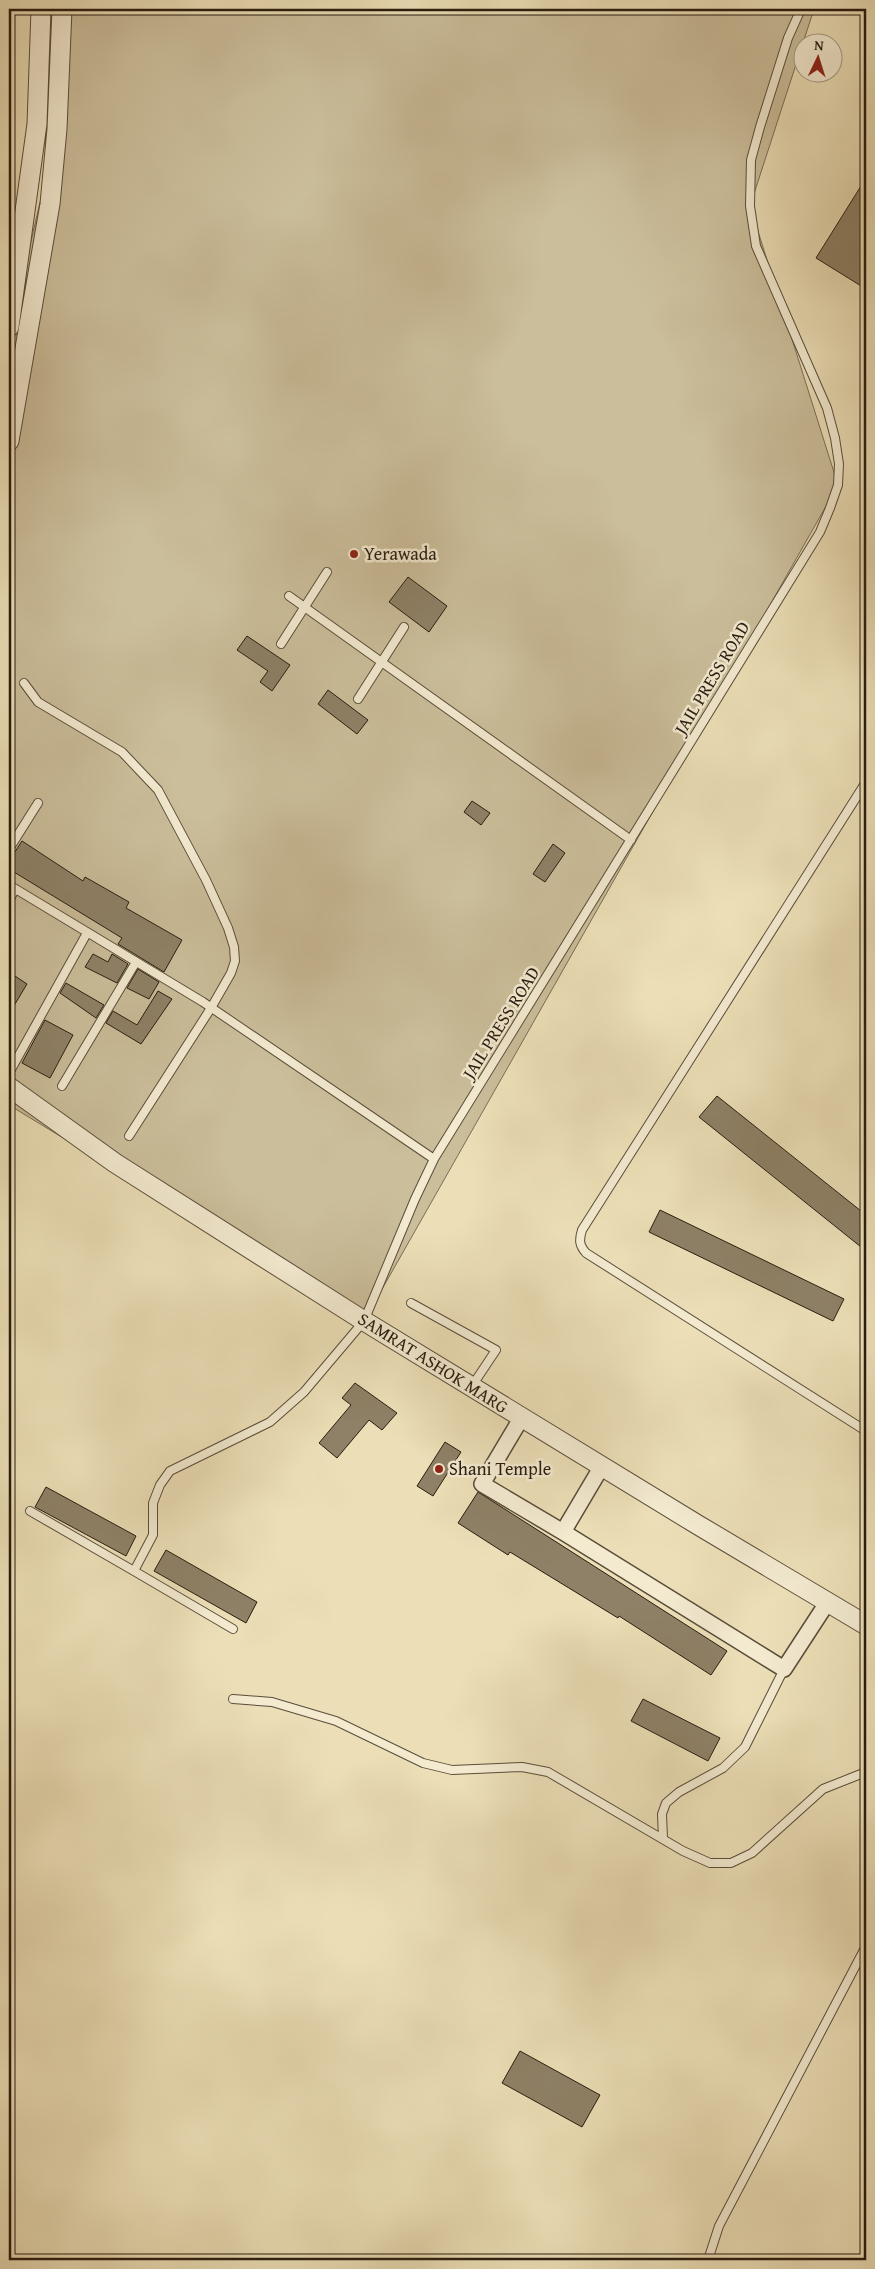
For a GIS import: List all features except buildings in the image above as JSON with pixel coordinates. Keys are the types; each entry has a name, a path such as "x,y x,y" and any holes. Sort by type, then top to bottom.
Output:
{"street":[{"path":"9,327 37,124 41,9"},
{"path":"9,441 50,204 62,9"},
{"name":"SAMRAT ASHOK MARG","path":"9,1087 115,1163 364,1321 866,1625"},
{"path":"522,1418 482,1484 784,1669 827,1602"},
{"path":"563,1532 602,1466"}],"lane":[{"name":"JAIL PRESS ROAD","path":"134,1571 153,1535 153,1503 160,1485 170,1471 270,1422 304,1392 364,1321 415,1199 434,1159 820,532 838,485 838,456 827,408 756,246 750,206 752,160 760,127 788,38 800,9"},
{"path":"281,644 328,572"},
{"path":"289,596 631,840"},
{"path":"358,699 404,628"},
{"path":"24,683 38,702 122,752 158,790 206,880 234,947 235,961 231,973 211,1008 129,1136"},
{"path":"866,782 582,1230 579,1238 581,1247 586,1253 866,1431"},
{"path":"9,849 38,803"},
{"path":"9,901 12,887 211,1008 434,1159"},
{"path":"9,1073 87,933"},
{"path":"62,1086 136,962"},
{"path":"411,1303 496,1350 472,1386"},
{"path":"30,1510 233,1629"},
{"path":"663,1839 662,1814 666,1803 679,1792 724,1768 745,1747 784,1669"},
{"path":"233,1699 272,1702 336,1721 423,1763 452,1770 522,1766 548,1772 663,1839 710,1863 731,1863 752,1852 823,1789 866,1772"},
{"path":"708,2260 718,2226 866,1946"}],"shaded area":[{"path":"60,9 814,9 807,32 792,32 792,77 750,206 838,485 364,1321 9,1105 9,432 23,383 14,314 59,121"}],"place":[{"name":"Yerawada","path":"354,554"},
{"name":"Shani Temple","path":"439,1469"}]}
